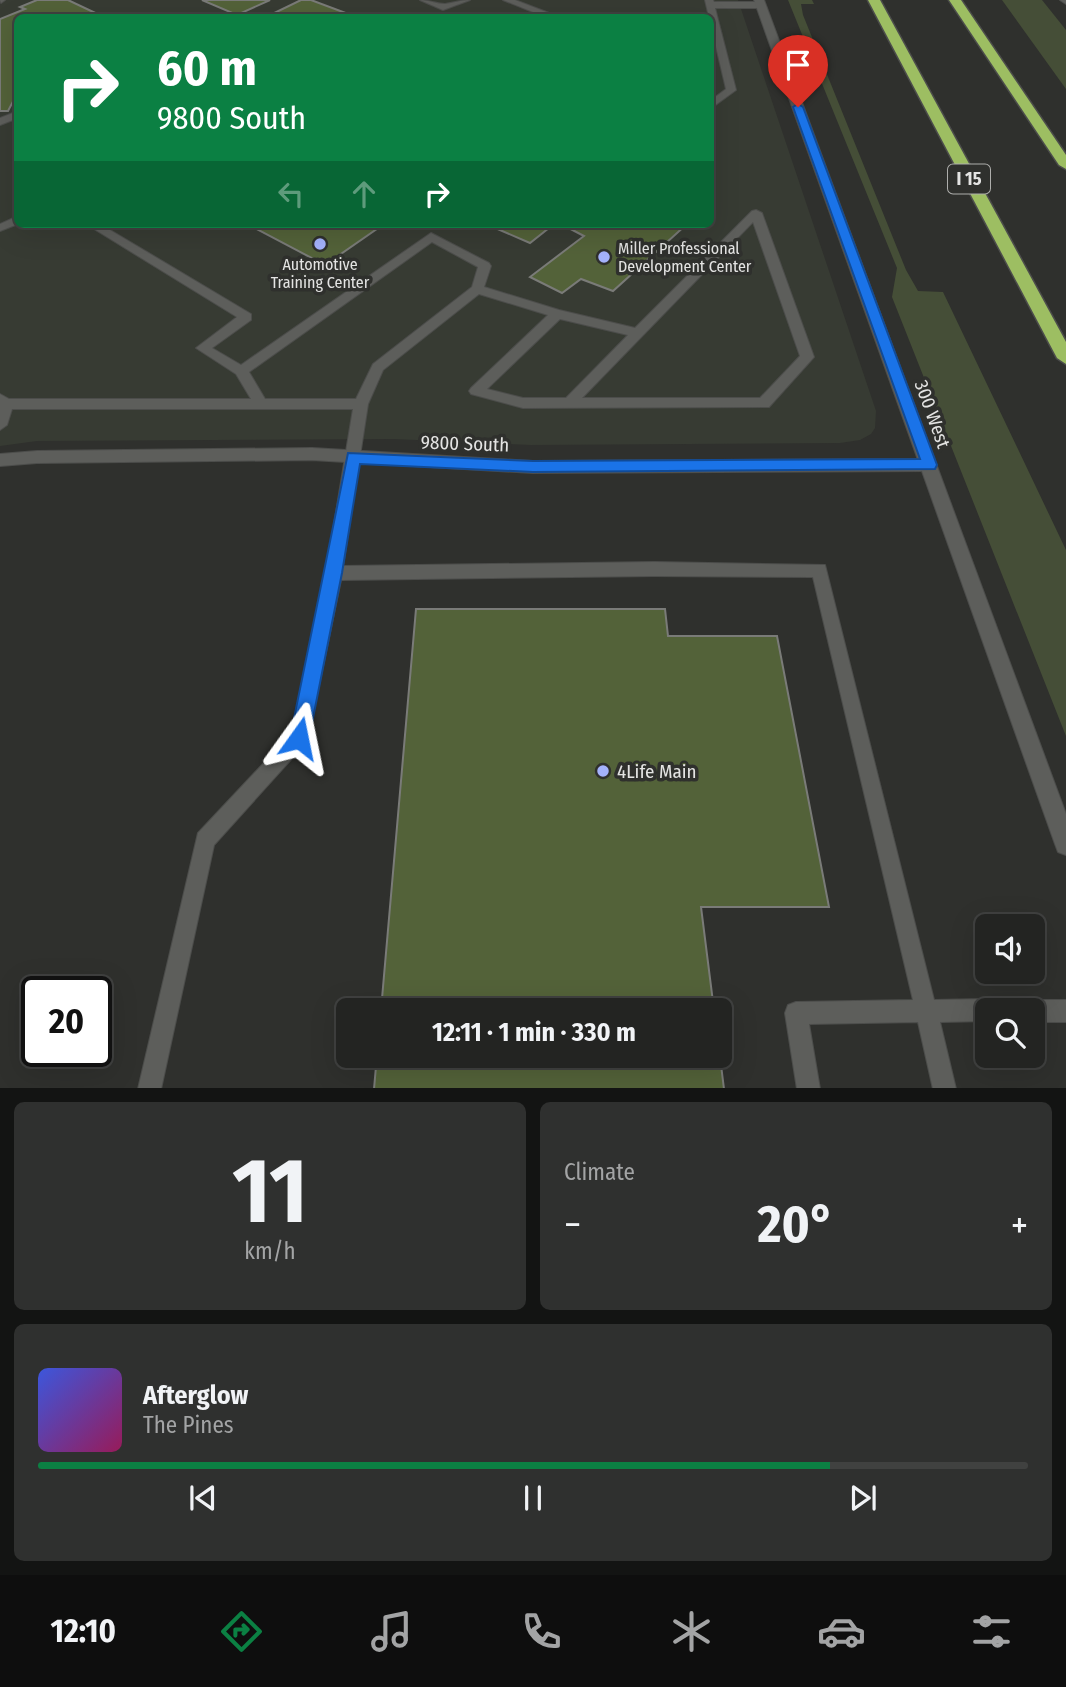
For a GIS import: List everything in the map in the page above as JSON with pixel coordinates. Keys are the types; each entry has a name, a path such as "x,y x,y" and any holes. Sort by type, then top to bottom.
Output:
{"highway":[{"name":"I 15","path":"874,0 1066,358"},
{"path":"955,0 1066,165"}],"street":[{"name":"300 West","path":"760,2 1066,844"},
{"name":"9800 South","path":"0,460 37,457 313,454 533,467 929,465"}],"lane":[{"path":"424,0 443,7 466,0"},
{"path":"507,0 547,14"},
{"path":"709,2 760,2"},
{"path":"714,23 731,90 714,103"},
{"path":"714,70 726,74"},
{"path":"557,314 476,391 523,403 569,403 764,403 807,357 756,213 569,403"},
{"path":"99,228 246,317 202,348 241,371 261,404"},
{"path":"149,1088 205,840 299,738 334,573 361,404 378,367 477,289 485,267 431,237 241,371"},
{"path":"477,289 557,314 638,333"},
{"path":"0,425 2,402 361,404"},
{"path":"334,573 819,570 945,1088"},
{"path":"809,1088 796,1013 975,1010"},
{"path":"1045,1011 1066,1011"}],"shaded area":[{"path":"0,0 738,0 876,411 875,428 871,434 860,440 840,443 531,445 393,439 37,441 0,446"}],"green space":[{"path":"788,0 812,0 814,4 801,4 803,15 906,270 918,291 943,292 1066,550 1066,736 892,297 897,268"},
{"path":"1002,0 1042,0 1066,30 1066,89"}],"building":[{"path":"37,0 68,0 98,14 14,14 14,100 8,111 0,111 0,19 25,9 20,7"},
{"path":"202,0 270,0 239,14"},
{"path":"301,0 311,0 348,14 272,14"},
{"name":"Automotive Training Center","path":"255,228 378,228 325,265"},
{"path":"495,228 549,228 530,243"},
{"name":"Miller Professional Development Center","path":"569,228 683,228 613,291 581,279 562,293 530,277 584,236"},
{"name":"4Life Main","path":"416,609 665,609 668,636 777,636 829,907 701,907 712,998 382,998"},
{"path":"376,1068 721,1068 724,1088 374,1088"}],"place":[{"name":"Automotive Training Center","path":"320,244"},
{"name":"Miller Professional Development Center","path":"604,257"},
{"name":"4Life Main","path":"603,771"}],"route":[{"path":"299,738 334,573 353,457 533,467 929,465 798,107"}]}
